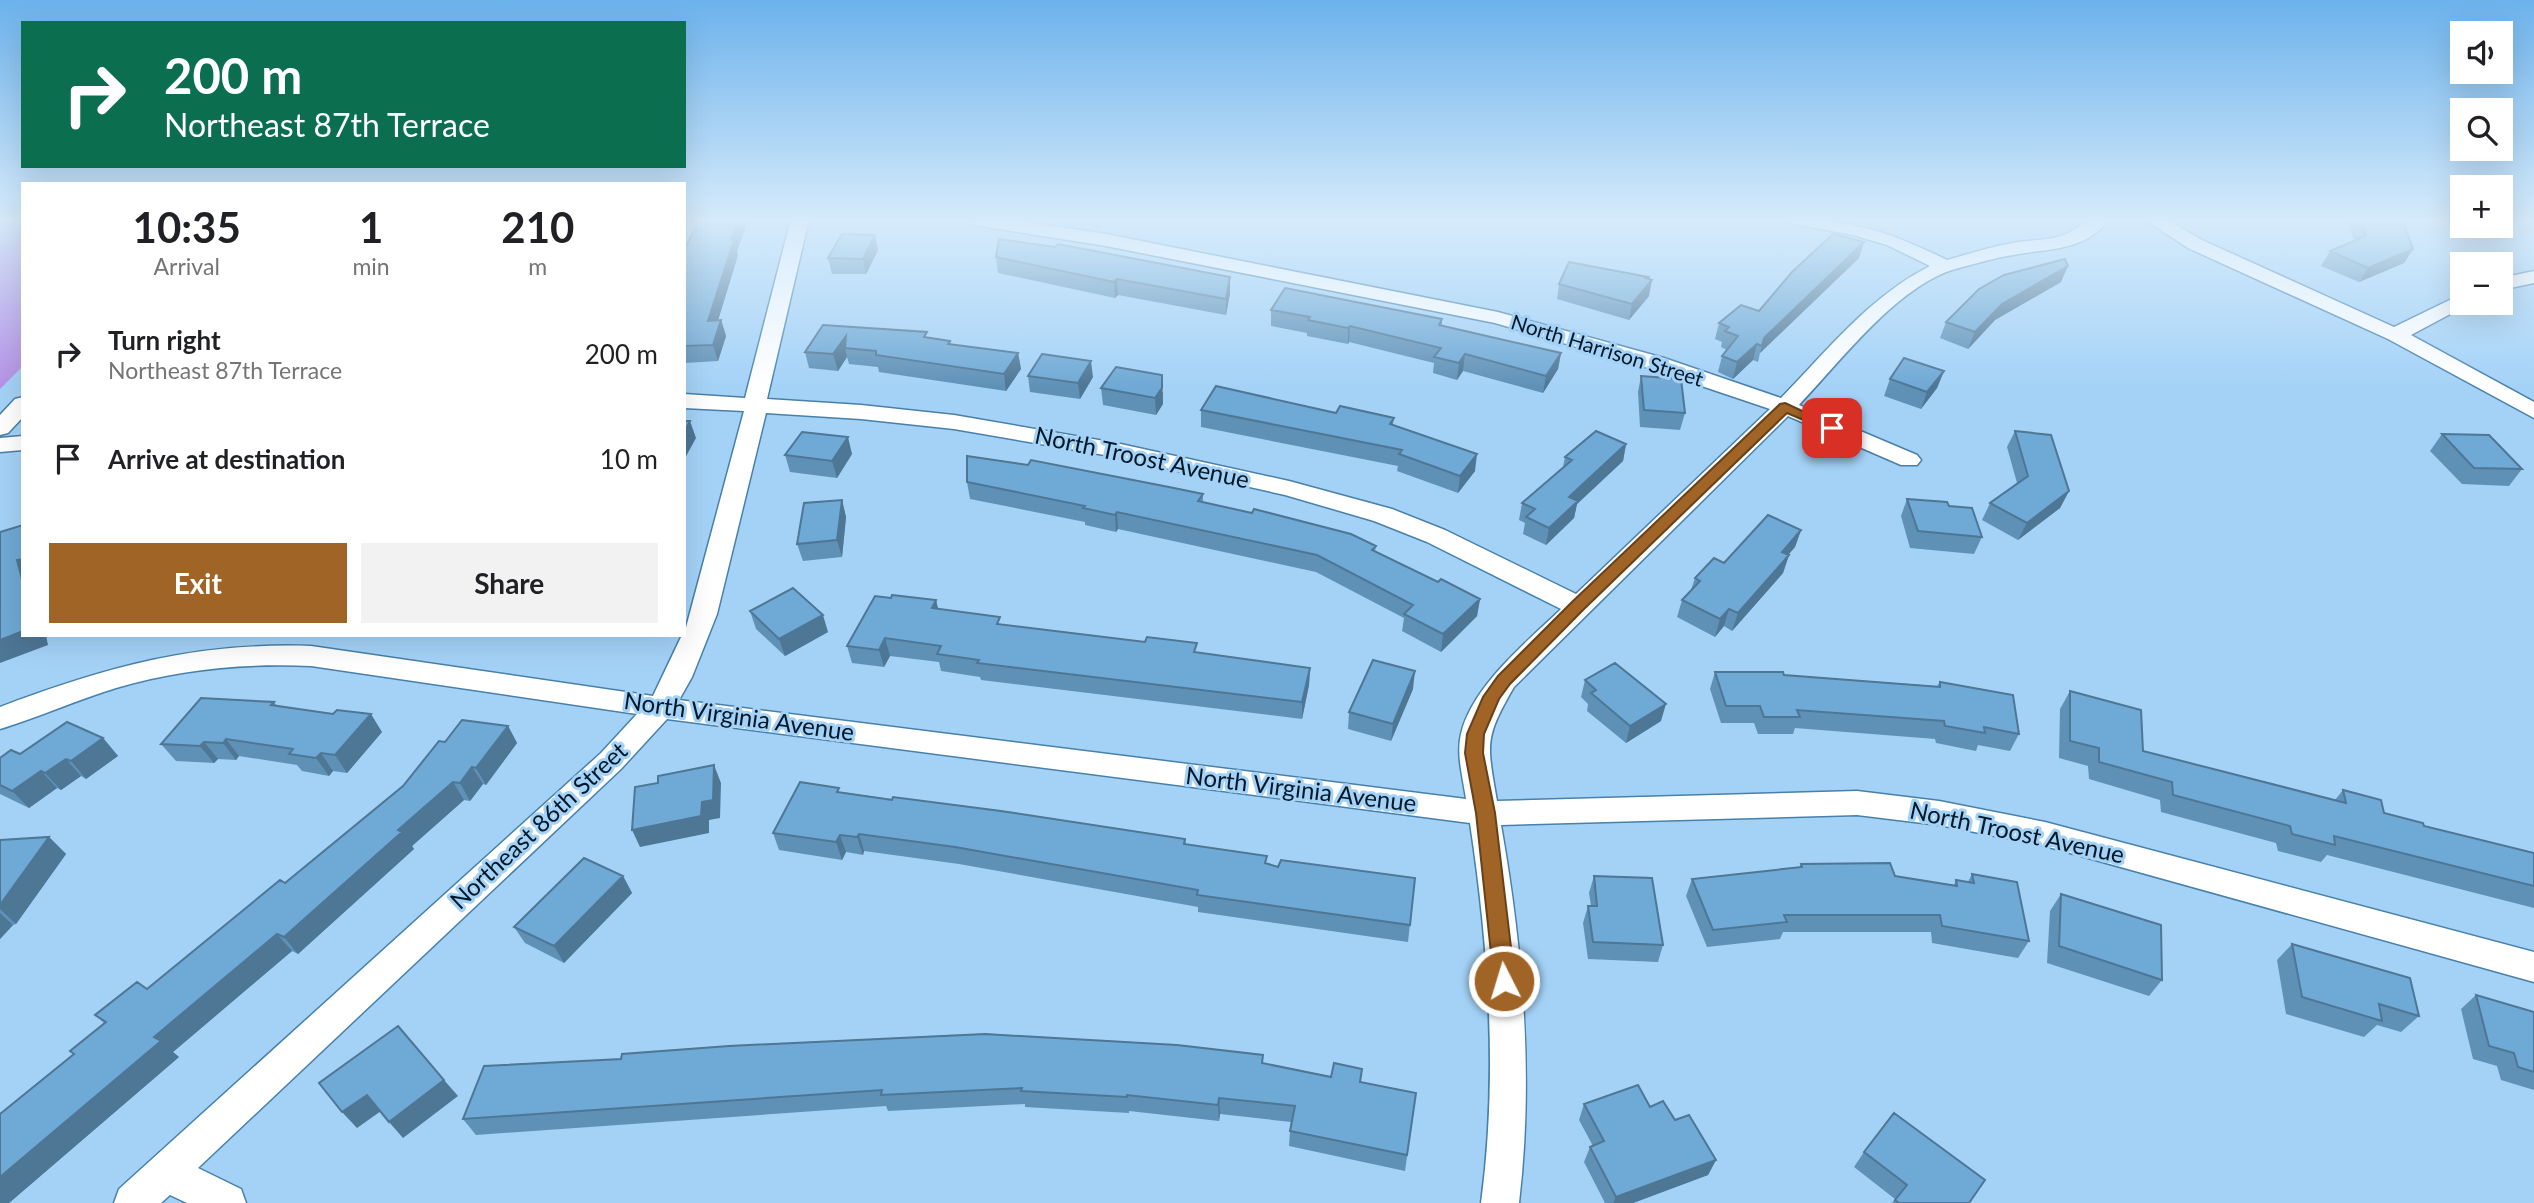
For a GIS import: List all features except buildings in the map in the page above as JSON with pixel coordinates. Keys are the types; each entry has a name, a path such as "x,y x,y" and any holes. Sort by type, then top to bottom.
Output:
{"street":[{"name":"Northeast 86th Street","path":"133,1203 611,761 661,707 678,677 704,614 786,275"},
{"name":"North Harrison Street","path":"1283,275 1498,318 1656,363 1785,407 1909,460"},
{"path":"1500,1203 1505,1164 1509,1036 1485,813 1474,753 1475,734 1482,717 1504,680 1578,606 1785,407 1888,300 1927,275"},
{"path":"2263,275 2395,335 2534,411"},
{"path":"2513,281 2534,277"},
{"path":"2395,335 2450,306"},
{"name":"North Troost Avenue","path":"686,401 861,412 995,428 1116,450 1289,488 1383,515 1436,536 1578,606"},
{"path":"0,428 21,406"},
{"path":"0,445 21,443"},
{"name":"North Virginia Avenue","path":"0,718 71,690 139,669 264,652 311,656 661,707 1485,813"},
{"name":"North Troost Avenue","path":"1485,813 1844,803 1939,813 2045,834 2115,852 2534,967"},
{"path":"167,1173 227,1203"}],"shaded area":[{"path":"0,275 21,275 21,368 0,389"}],"route":[{"path":"1504,981 1485,813 1474,753 1475,734 1492,697 1504,680 1578,606 1785,407 1832,428"}]}
